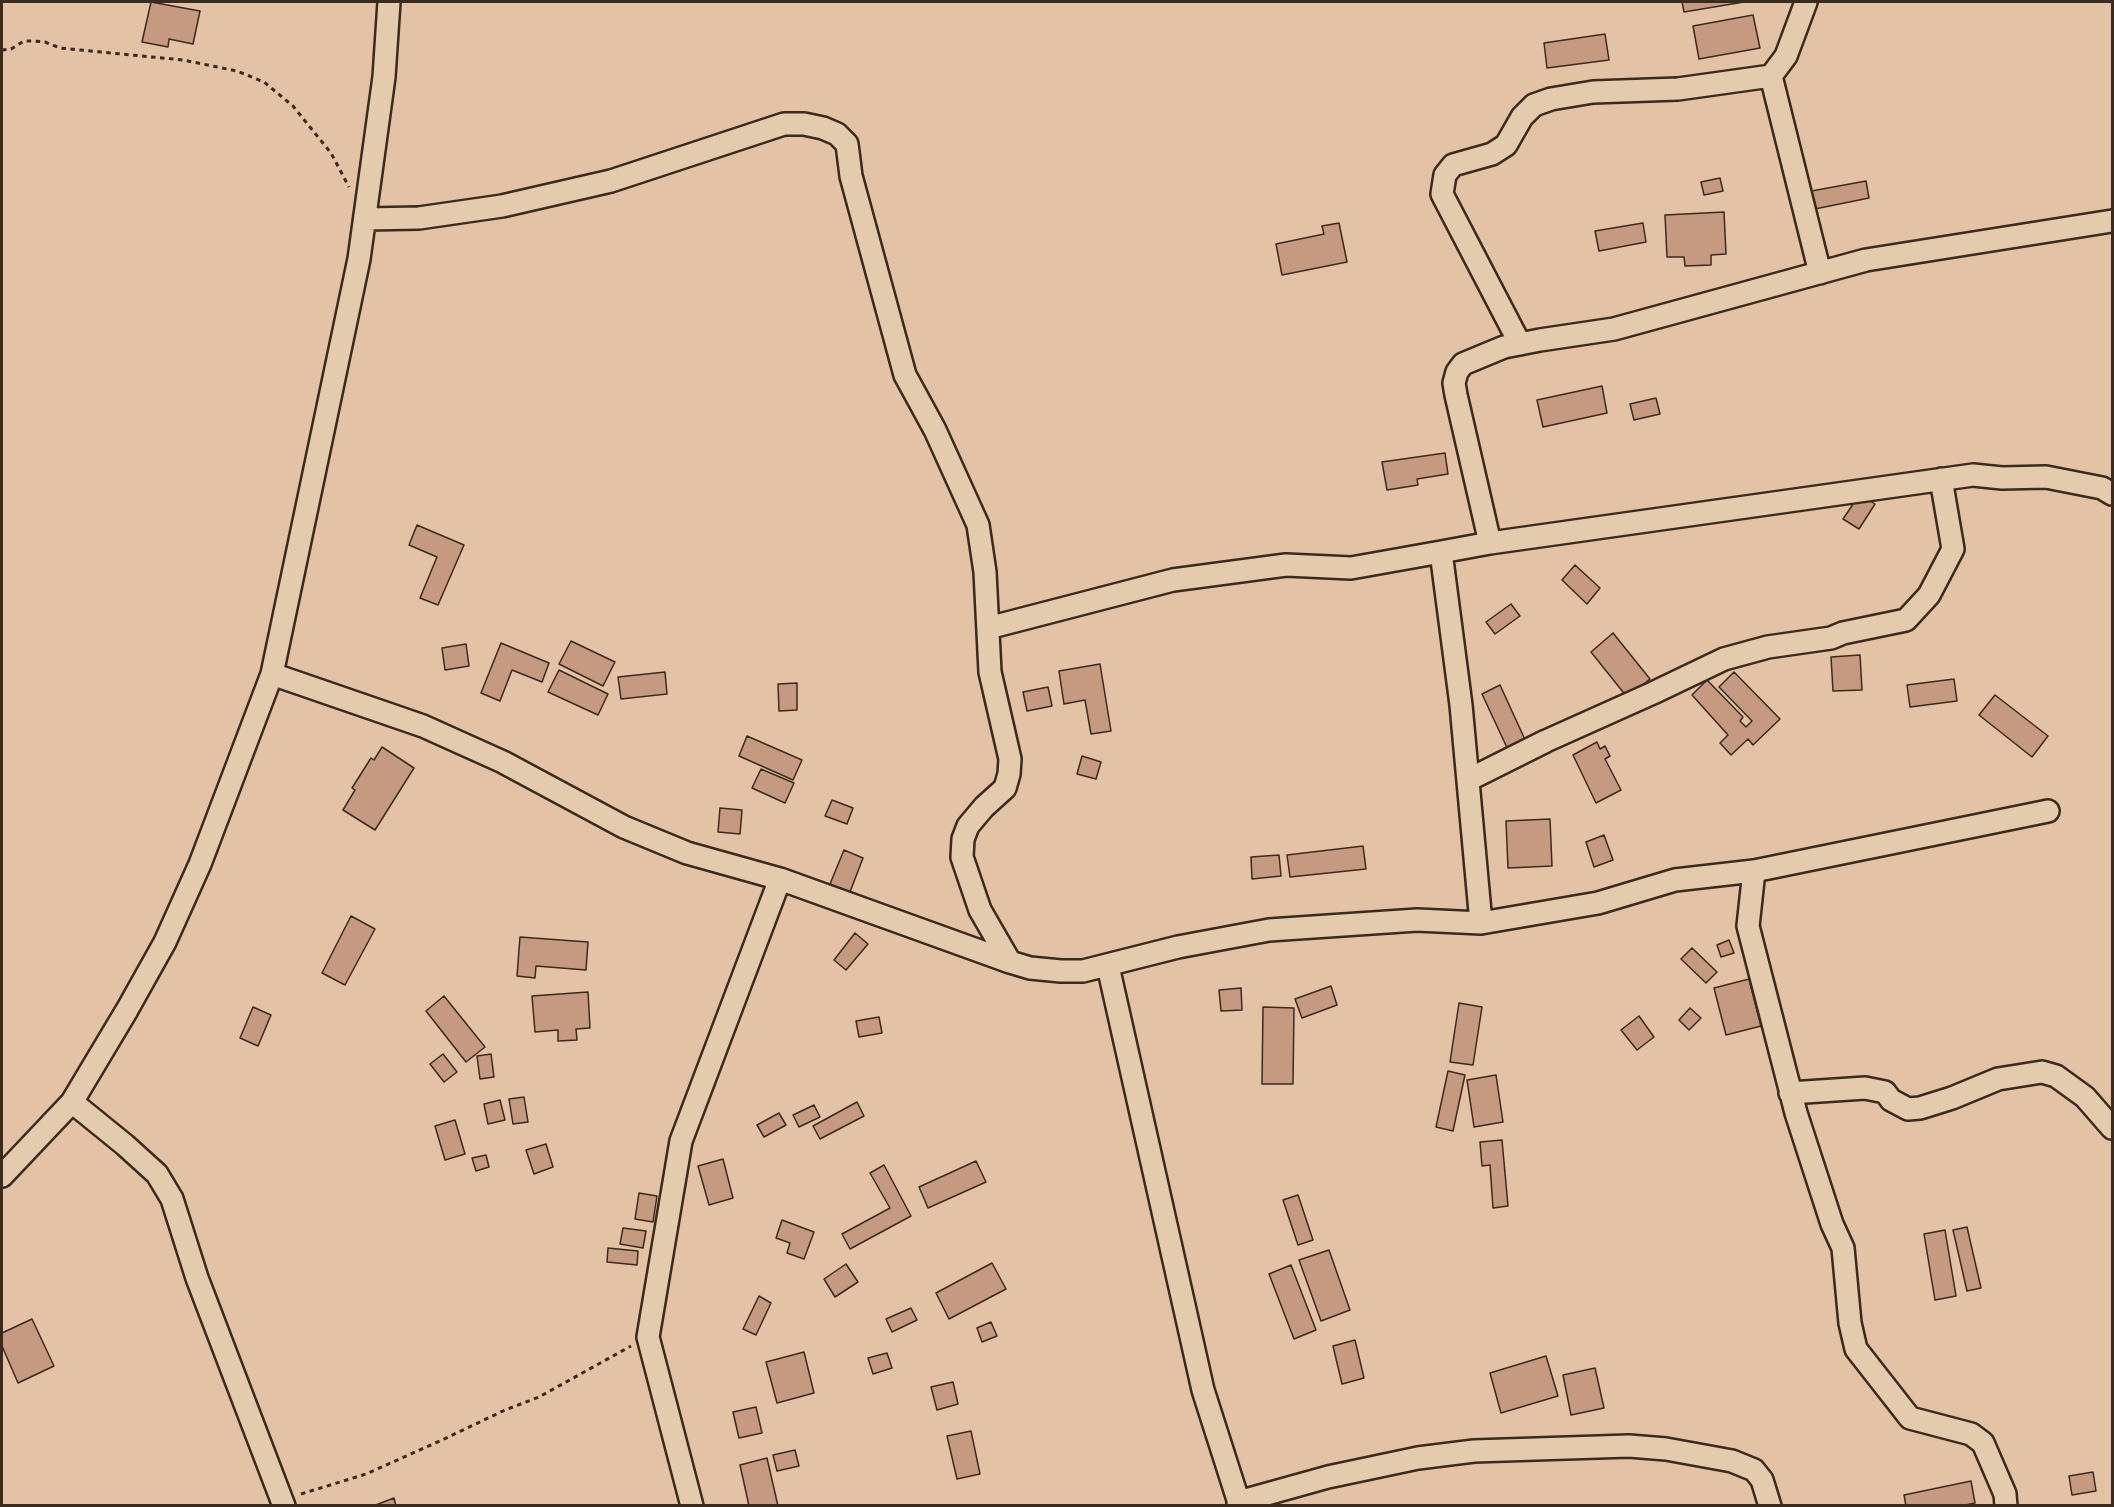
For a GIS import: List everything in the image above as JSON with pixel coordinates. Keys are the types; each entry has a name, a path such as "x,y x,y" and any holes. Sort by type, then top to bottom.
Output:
{"street":[{"path":"2,1176 72,1102 128,1010 165,942 200,864 272,674 366,219 384,77 388,2"},
{"path":"1520,344 1442,194 1444,175 1453,165 1492,154 1506,145 1522,117 1534,105 1551,99 1593,92 1677,89 1770,75 1786,56 1806,2"},
{"path":"1770,75 1820,273"},
{"path":"366,219 419,218 502,206 612,181 784,124 804,124 837,134 847,144 851,176 904,375 935,430 978,525 985,572 990,672 1010,759 1010,774 1005,788 968,826 963,839 962,857 980,910 1010,962"},
{"path":"1490,543 1454,383 1457,372 1463,364 1472,359 1520,344 1614,329 1866,260 2112,221"},
{"path":"988,628 1173,579 1286,565 1352,568 1490,543 1973,475 2002,478 2046,477 2102,488 2112,494"},
{"path":"1468,780 1724,658 1768,647 1831,638 1843,633 1906,620 1929,595 1953,549 1941,479"},
{"path":"1441,552 1461,705 1481,923"},
{"path":"272,674 423,726 503,762 624,827 676,848 780,879 1010,962 1030,968 1061,971 1083,971 1178,947 1269,930 1417,920 1481,923 1598,903 1675,880 1754,871 2048,811"},
{"path":"1754,871 1748,926 1790,1093 1832,1224 1843,1248 1850,1323 1856,1349 1910,1418 1971,1434 1983,1443 2005,1494 2006,1506"},
{"path":"692,1506 648,1337 681,1141 780,879"},
{"path":"1108,966 1203,1390 1239,1504 1328,1477 1418,1458 1474,1451 1629,1446 1666,1449 1732,1461 1754,1470 1762,1480 1770,1506"},
{"path":"1790,1093 1865,1088 1885,1092 1891,1100 1908,1109 1920,1108 1952,1098 1998,1079 2043,1072 2056,1076 2085,1097 2112,1128"},
{"path":"72,1102 157,1174 171,1199 197,1278 283,1503"}],"path":[{"path":"2,50 11,49 24,41 34,41 45,42 60,48 183,60 237,71 264,82 293,106 331,153 351,191"},
{"path":"283,1503 366,1474 538,1397 648,1337"}],"building":[{"path":"151,2 200,11 193,44 169,39 168,47 142,42"},
{"path":"1682,2 1744,2 1684,12"},
{"path":"1753,15 1760,48 1699,59 1693,26"},
{"path":"1605,34 1609,60 1547,68 1544,43"},
{"path":"1720,178 1723,191 1704,195 1701,182"},
{"path":"1866,181 1869,198 1810,210 1806,192"},
{"path":"1724,212 1726,254 1711,255 1711,265 1685,266 1684,257 1667,257 1665,215"},
{"path":"1339,223 1347,262 1282,275 1276,244 1324,234 1322,226"},
{"path":"1643,223 1646,242 1599,251 1595,231"},
{"path":"1602,386 1607,413 1543,427 1537,400"},
{"path":"1656,398 1660,414 1634,420 1630,404"},
{"path":"1445,453 1448,474 1417,479 1418,485 1387,490 1382,462"},
{"path":"1860,494 1875,504 1859,529 1843,519"},
{"path":"417,525 464,545 438,605 420,598 437,557 409,545"},
{"path":"1575,565 1600,588 1587,604 1562,580"},
{"path":"1511,604 1520,616 1495,634 1486,622"},
{"path":"1613,633 1650,679 1627,697 1591,652"},
{"path":"571,641 615,662 603,686 559,664"},
{"path":"501,643 549,663 542,682 512,670 500,701 481,693"},
{"path":"466,644 469,666 445,670 442,648"},
{"path":"1860,655 1862,690 1833,691 1831,657"},
{"path":"1100,664 1111,731 1091,734 1085,700 1064,704 1059,671"},
{"path":"559,670 608,694 598,715 548,692"},
{"path":"665,672 667,694 621,699 618,677"},
{"path":"1734,672 1780,719 1753,745 1748,739 1731,755 1720,743 1728,735 1692,695 1707,680 1743,717 1740,721 1746,727 1752,721 1719,687"},
{"path":"1954,679 1957,701 1910,707 1907,685"},
{"path":"797,683 797,710 779,711 778,684"},
{"path":"1500,685 1527,744 1509,752 1482,694"},
{"path":"1048,687 1052,706 1027,711 1023,692"},
{"path":"1995,695 2048,736 2032,757 1979,715"},
{"path":"747,736 802,760 793,780 739,756"},
{"path":"1597,742 1600,749 1605,746 1610,756 1605,759 1621,790 1596,803 1573,755"},
{"path":"382,747 414,768 375,830 343,810 355,790 352,788 371,758 374,760"},
{"path":"1082,756 1101,762 1096,779 1077,774"},
{"path":"761,769 794,783 785,803 752,788"},
{"path":"832,800 853,808 847,824 825,816"},
{"path":"720,808 742,810 740,834 718,832"},
{"path":"1550,819 1552,866 1508,868 1506,821"},
{"path":"1604,835 1613,860 1594,867 1586,842"},
{"path":"1363,846 1366,869 1290,877 1287,855"},
{"path":"844,850 863,858 850,892 830,884"},
{"path":"1279,855 1281,876 1252,879 1251,857"},
{"path":"351,916 375,929 345,985 322,973"},
{"path":"855,933 868,944 846,970 834,960"},
{"path":"520,937 588,942 586,970 536,966 535,978 517,976"},
{"path":"1729,940 1734,953 1721,957 1717,945"},
{"path":"1692,948 1717,972 1706,983 1681,959"},
{"path":"1749,979 1761,1026 1726,1035 1714,988"},
{"path":"1331,986 1337,1005 1302,1018 1295,999"},
{"path":"1241,988 1242,1010 1221,1011 1219,990"},
{"path":"588,992 590,1028 576,1029 577,1040 558,1041 558,1030 535,1032 532,996"},
{"path":"444,996 485,1047 466,1062 426,1011"},
{"path":"1459,1003 1482,1007 1473,1065 1450,1062"},
{"path":"253,1007 271,1015 258,1046 240,1038"},
{"path":"1263,1007 1294,1008 1293,1084 1262,1084"},
{"path":"1690,1008 1701,1018 1689,1030 1679,1020"},
{"path":"1639,1016 1654,1037 1637,1050 1621,1030"},
{"path":"879,1017 882,1033 859,1037 856,1021"},
{"path":"443,1054 457,1072 444,1082 430,1064"},
{"path":"491,1054 494,1077 480,1079 477,1056"},
{"path":"1448,1071 1465,1075 1453,1131 1436,1127"},
{"path":"1496,1075 1503,1122 1474,1127 1467,1080"},
{"path":"524,1097 528,1122 513,1124 509,1099"},
{"path":"500,1100 505,1120 488,1124 484,1104"},
{"path":"857,1102 864,1116 820,1139 813,1126"},
{"path":"814,1105 820,1117 799,1127 793,1115"},
{"path":"779,1113 786,1125 764,1137 757,1125"},
{"path":"455,1120 465,1154 445,1160 435,1126"},
{"path":"1502,1140 1508,1206 1493,1208 1490,1165 1482,1166 1480,1142"},
{"path":"546,1144 553,1167 534,1174 526,1150"},
{"path":"486,1155 489,1167 476,1171 472,1158"},
{"path":"723,1159 733,1198 709,1205 698,1166"},
{"path":"976,1161 986,1182 928,1208 919,1187"},
{"path":"884,1165 911,1216 850,1249 842,1234 890,1208 870,1173"},
{"path":"639,1193 657,1196 653,1222 635,1219"},
{"path":"1298,1195 1313,1240 1298,1245 1283,1200"},
{"path":"782,1220 814,1232 804,1259 787,1253 790,1243 776,1238"},
{"path":"1967,1227 1981,1288 1967,1291 1953,1230"},
{"path":"623,1228 646,1231 643,1248 620,1244"},
{"path":"1945,1230 1956,1296 1935,1300 1924,1234"},
{"path":"608,1248 638,1251 637,1265 607,1262"},
{"path":"1329,1250 1350,1310 1321,1321 1299,1260"},
{"path":"992,1263 1006,1289 949,1319 936,1293"},
{"path":"846,1264 858,1282 835,1297 824,1279"},
{"path":"1291,1265 1316,1330 1294,1339 1269,1274"},
{"path":"759,1296 771,1303 756,1335 743,1329"},
{"path":"911,1308 917,1320 892,1332 886,1319"},
{"path":"32,1319 54,1366 18,1383 2,1346 2,1333"},
{"path":"991,1322 997,1336 982,1342 977,1328"},
{"path":"1355,1340 1364,1378 1342,1384 1333,1346"},
{"path":"804,1352 814,1393 777,1403 766,1362"},
{"path":"887,1353 892,1368 873,1374 868,1358"},
{"path":"1546,1356 1558,1396 1501,1413 1490,1373"},
{"path":"1595,1368 1604,1408 1571,1415 1563,1375"},
{"path":"953,1382 958,1404 937,1410 931,1387"},
{"path":"756,1407 762,1433 739,1438 733,1412"},
{"path":"971,1431 980,1474 957,1479 947,1436"},
{"path":"795,1450 799,1466 777,1471 773,1455"},
{"path":"767,1458 778,1506 749,1506 740,1465"},
{"path":"2093,1472 2096,1491 2072,1495 2069,1476"},
{"path":"1971,1481 1975,1503 1961,1506 1906,1506 1904,1495"},
{"path":"394,1498 396,1506 373,1506"}]}
